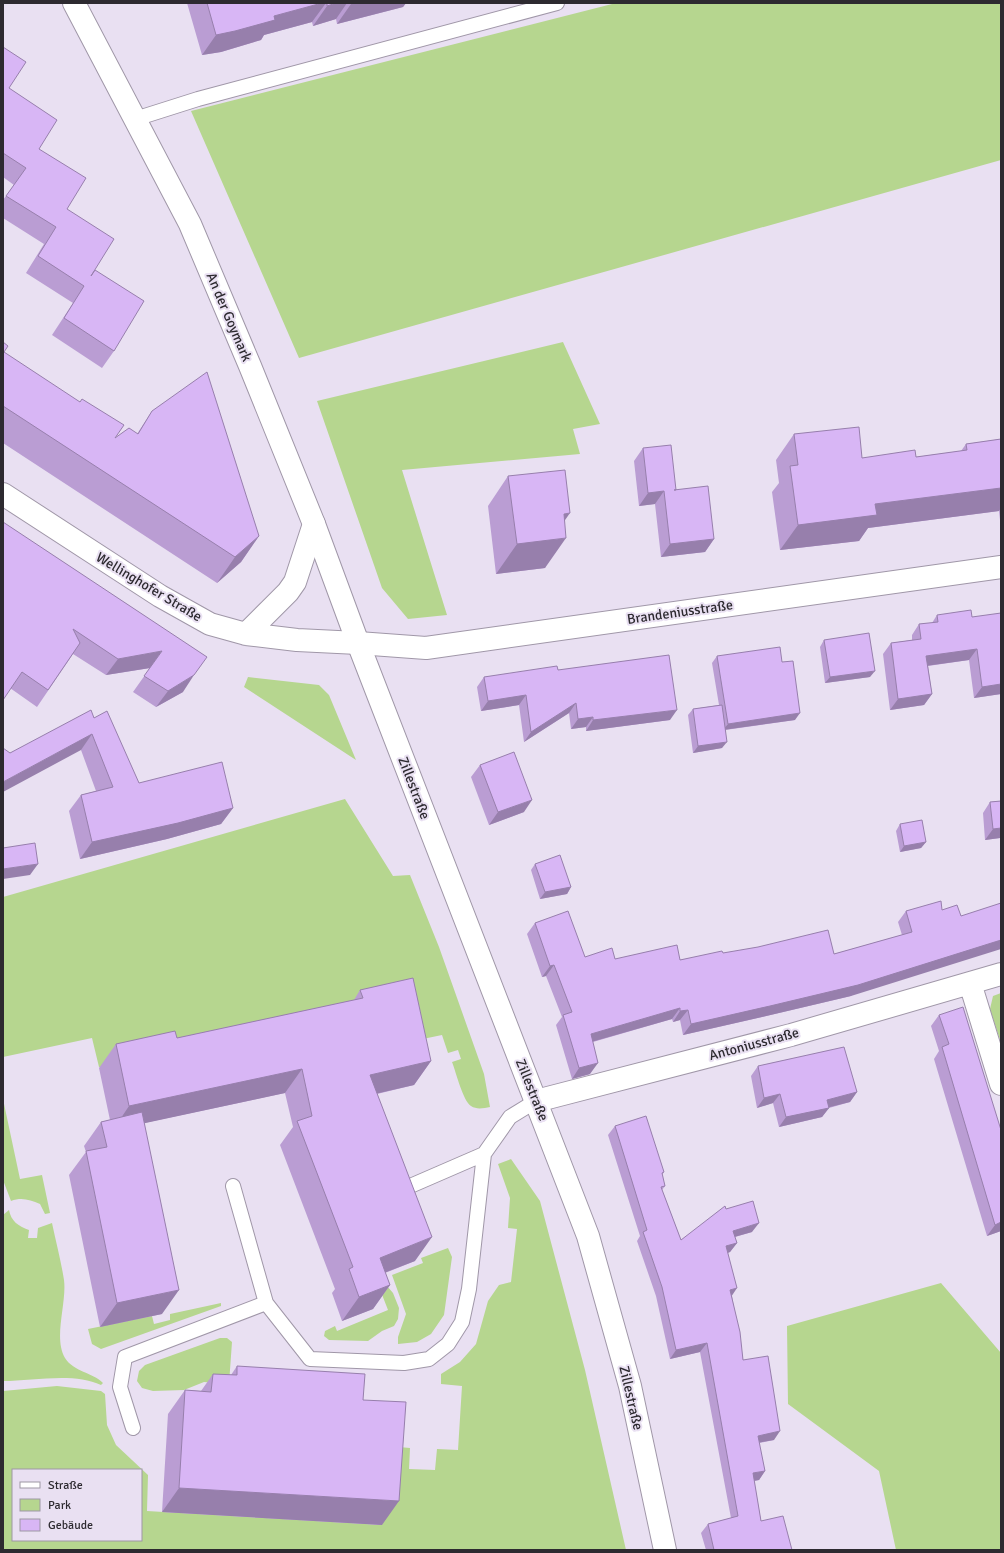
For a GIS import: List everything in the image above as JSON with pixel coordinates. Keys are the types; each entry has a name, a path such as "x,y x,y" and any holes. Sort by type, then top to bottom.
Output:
{"street":[{"name":"An der Goymark","path":"74,3 190,224 253,373 314,524 358,643"},
{"name":"Wellinghofer Straße","path":"3,494 160,596 210,624 246,634 304,640 358,643"},
{"path":"246,634 288,592 294,582 314,524"},
{"name":"Brandeniusstraße","path":"358,643 426,648 1001,567"},
{"name":"Zillestraße","path":"358,643 588,1236 630,1386 665,1550"},
{"name":"Antoniusstraße","path":"536,1101 791,1035 1001,974"},
{"path":"970,983 1001,1084"}],"lane":[{"path":"135,119 198,99 530,6 557,3"},
{"path":"233,1186 266,1303 310,1359 404,1363 429,1359 448,1344 462,1322 469,1289 484,1154 510,1117 536,1101"},
{"path":"401,1190 484,1154"},
{"path":"133,1428 120,1387 125,1357 266,1303"}],"green space":[{"path":"616,3 1001,3 1001,160 299,358 191,111"},
{"path":"563,342 600,424 573,429 580,454 402,470 447,615 408,619 382,588 317,401"},
{"path":"248,677 319,685 329,695 356,760 244,687"},
{"path":"345,799 393,876 410,875 439,947 484,1074 490,1107 476,1108 468,1103 452,1062 461,1059 458,1050 448,1053 442,1035 413,1041 99,1067 92,1038 3,1057 3,897"},
{"path":"1001,993 1001,1043 990,1009 993,996"},
{"path":"3,1099 20,1179 42,1175 50,1213 45,1214 40,1204 33,1201 22,1199 11,1201 3,1180"},
{"path":"511,1159 540,1201 585,1370 626,1550 3,1550 3,1391 57,1386 101,1391 105,1394 107,1425 116,1445 142,1469 12,1469 12,1541 142,1541 142,1469 148,1475 147,1511 382,1525 388,1446 410,1448 409,1469 435,1470 437,1449 458,1450 462,1386 441,1384 441,1374 460,1362 476,1344 488,1301 499,1285 511,1282 517,1229 508,1228 510,1198 498,1164"},
{"path":"9,1210 11,1217 16,1223 29,1230 28,1238 37,1238 38,1228 52,1223 64,1280 64,1299 60,1331 62,1350 69,1363 99,1379 103,1383 101,1385 90,1381 66,1378 3,1381 3,1215"},
{"path":"448,1248 452,1257 444,1315 431,1334 417,1342 398,1344 398,1337 406,1314 392,1275 423,1263 421,1258"},
{"path":"941,1283 1001,1353 1001,1550 896,1550 879,1471 788,1404 787,1326"},
{"path":"387,1286 393,1293 399,1308 398,1319 394,1326 382,1331 368,1341 329,1340 324,1336 325,1331 335,1326 337,1331 388,1310 381,1292"},
{"path":"221,1303 221,1306 101,1349 92,1344 88,1329 152,1316 154,1324 170,1320 170,1314"},
{"path":"220,1338 227,1338 232,1342 229,1384 204,1382 184,1390 153,1391 142,1388 137,1381 139,1371 145,1365"}],"building":[{"path":"207,3 322,3 274,16 275,20 216,35"},
{"path":"327,3 336,3 327,6"},
{"path":"3,47 26,62 9,88 57,120 39,149 86,178 67,209 114,239 91,276 95,270 144,301 114,351 64,318 84,286 38,256 56,227 6,196 26,168 3,153"},
{"path":"3,342 8,346 4,352 80,402 82,399 124,425 115,438 129,428 138,434 152,411 207,372 259,536 235,557 3,406"},
{"path":"859,427 862,458 915,450 916,457 967,450 966,444 1001,439 1001,488 875,504 877,515 798,525 790,466 798,465 794,434"},
{"path":"671,445 676,490 708,486 714,539 670,544 664,491 648,493 643,448"},
{"path":"565,470 570,513 564,514 566,538 517,544 508,476"},
{"path":"3,522 207,657 194,675 168,691 144,676 162,651 118,659 73,629 80,643 48,690 22,672 3,700"},
{"path":"971,610 972,617 1001,613 1001,684 982,687 977,649 926,656 932,694 898,699 891,643 921,639 919,624 938,622 937,615"},
{"path":"869,633 875,671 830,677 824,640"},
{"path":"780,647 782,662 793,661 800,713 728,724 717,656"},
{"path":"669,655 677,710 593,720 593,717 578,719 576,703 531,732 526,695 488,701 484,677 557,666 558,670"},
{"path":"722,705 727,742 698,746 693,709"},
{"path":"91,710 94,718 107,711 139,783 222,762 233,808 178,823 92,842 81,795 113,787 92,734 3,782 3,748 10,753"},
{"path":"514,752 532,800 498,812 480,765"},
{"path":"1001,801 1001,828 993,829 990,802"},
{"path":"922,820 926,842 904,846 900,824"},
{"path":"35,843 38,864 3,869 3,848"},
{"path":"560,855 571,887 545,892 535,864"},
{"path":"941,901 942,910 957,905 961,916 1001,903 1001,940 858,985 770,1006 691,1024 688,1010 680,1011 680,1008 591,1034 598,1063 579,1068 563,1015 572,1012 554,965 550,966 535,923 568,911 585,957 612,948 615,959 677,945 680,960 722,951 723,953 758,947 828,930 834,954 912,932 906,911"},
{"path":"413,978 431,1061 370,1075 432,1237 380,1258 390,1285 359,1297 349,1269 353,1267 297,1121 312,1116 302,1069 129,1106 116,1044 175,1031 177,1038 363,998 360,990"},
{"path":"963,1007 1001,1130 1001,1222 995,1225 942,1047 949,1044 939,1015"},
{"path":"844,1047 857,1092 827,1100 829,1108 786,1117 780,1094 764,1098 758,1066"},
{"path":"142,1112 179,1290 117,1303 86,1151 107,1147 101,1122"},
{"path":"646,1116 664,1172 662,1173 665,1186 661,1187 681,1240 725,1206 726,1209 753,1201 759,1223 733,1231 737,1243 726,1246 737,1288 730,1290 740,1332 743,1360 768,1356 780,1431 758,1436 765,1471 753,1473 761,1521 783,1516 792,1550 714,1550 708,1524 738,1516 707,1343 676,1350 662,1287 643,1232 647,1230 615,1126"},
{"path":"237,1366 365,1374 363,1400 406,1402 399,1501 179,1488 185,1390 211,1392 213,1374 237,1375"}]}
